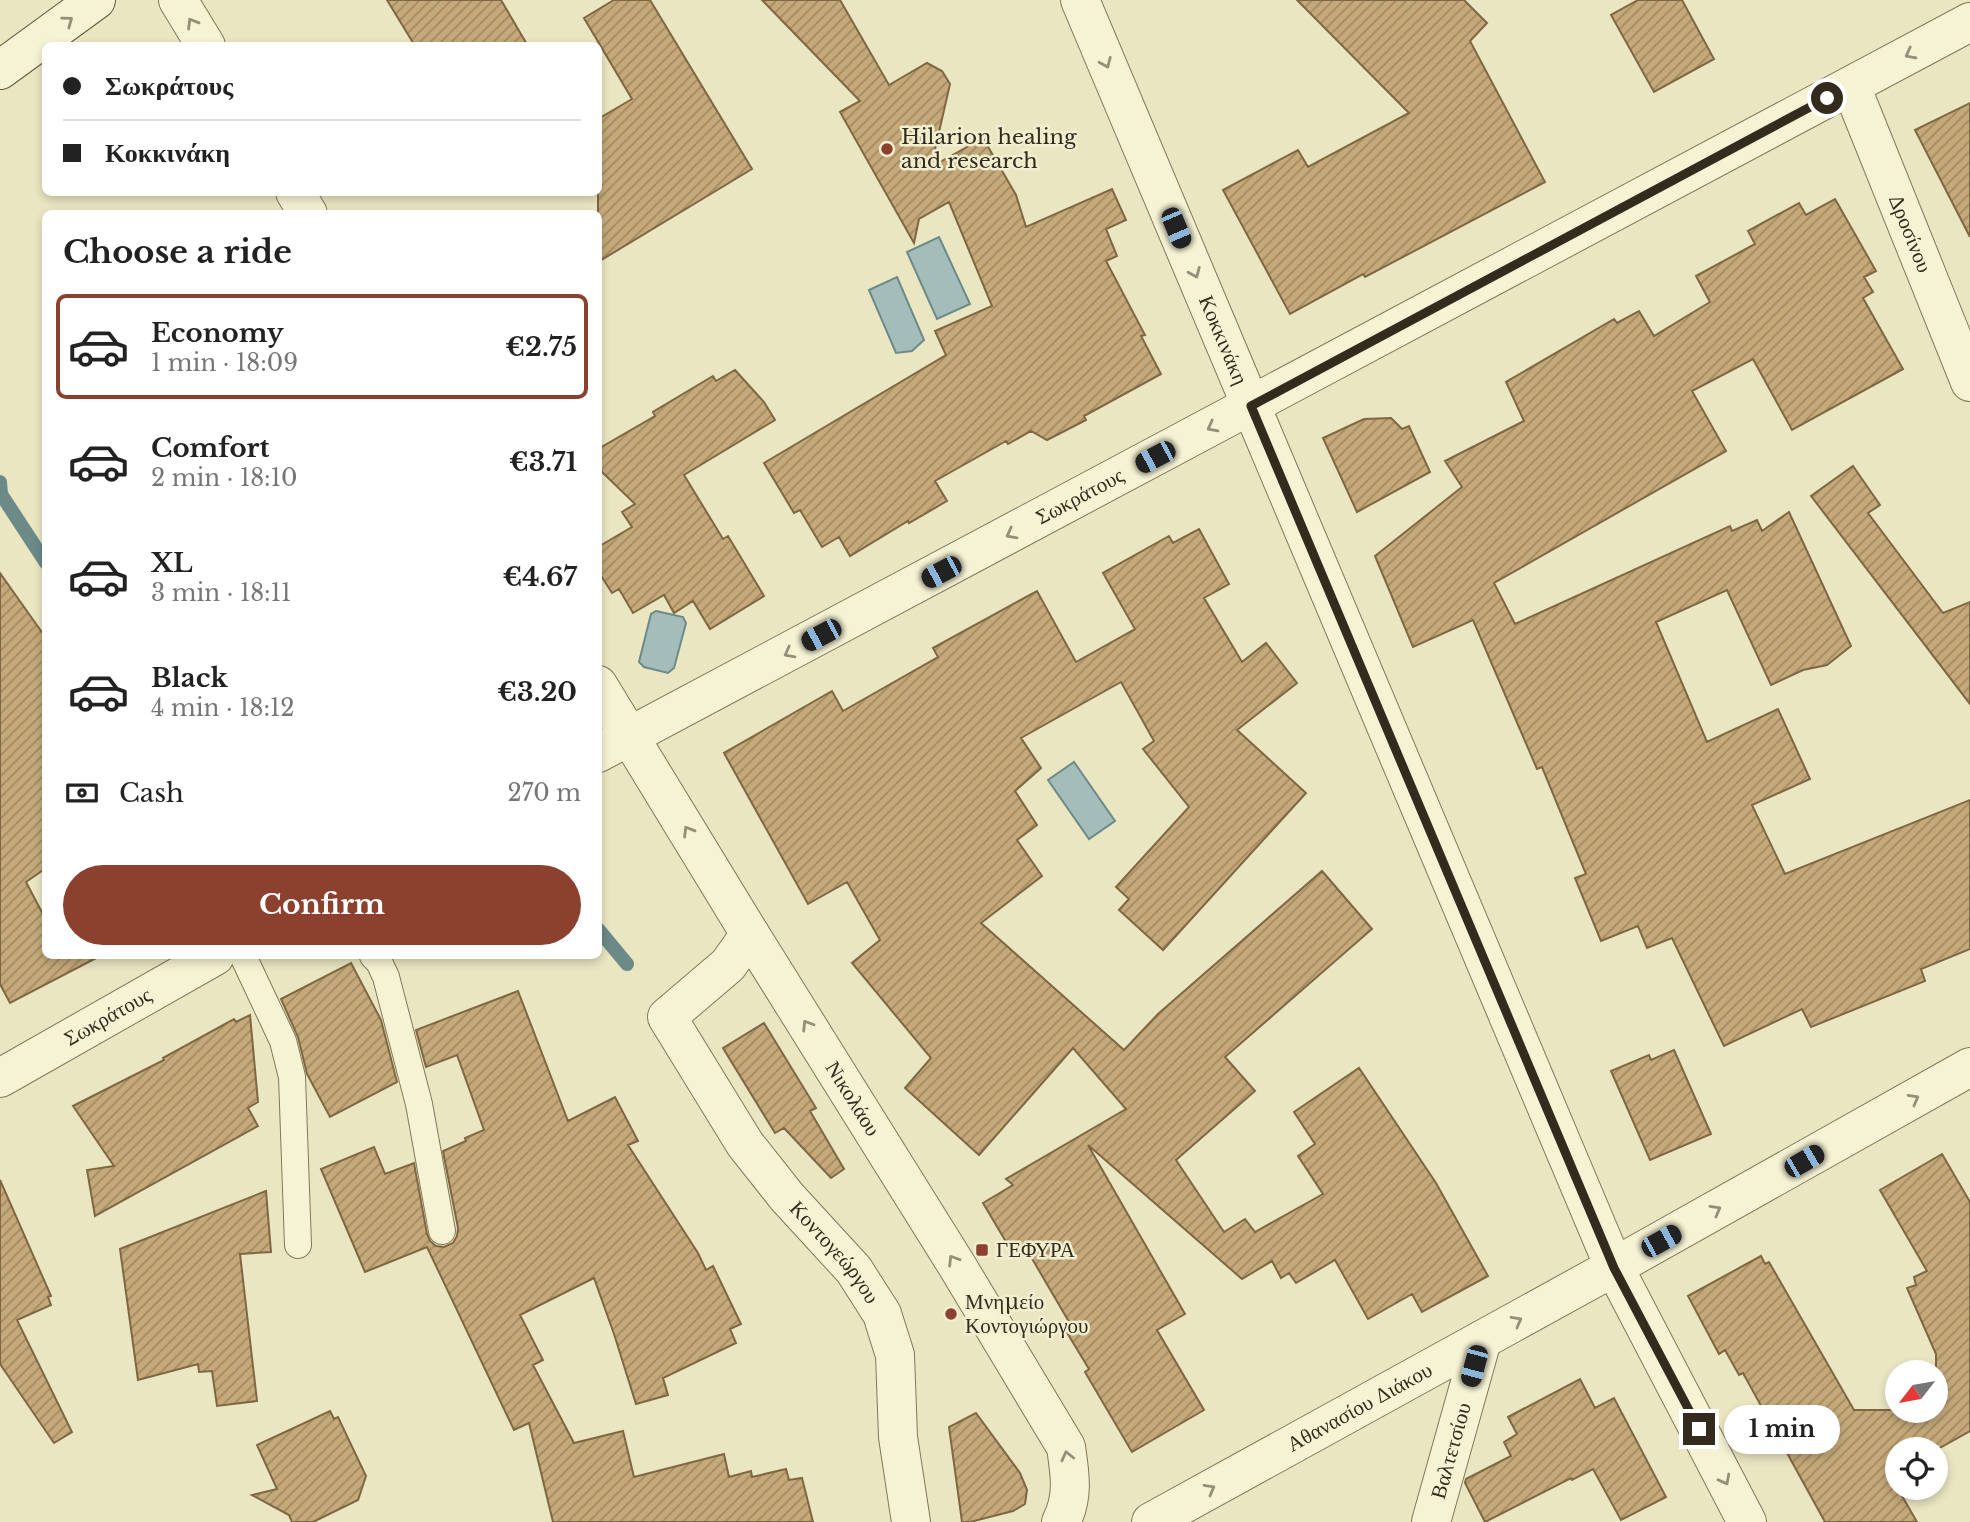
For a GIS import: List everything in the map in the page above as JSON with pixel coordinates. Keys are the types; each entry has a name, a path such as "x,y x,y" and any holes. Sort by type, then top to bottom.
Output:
{"street":[{"path":"0,70 96,0"},
{"path":"178,0 204,42"},
{"name":"Κοκκινάκη","path":"1080,0 1614,1268 1747,1522"},
{"name":"Σωκράτους","path":"615,745 1970,22"},
{"name":"Δροσίνου","path":"1851,86 1970,382"},
{"name":"Νικολάου","path":"602,699 615,745 750,934 956,1264 1066,1447 1072,1481 1066,1514 1061,1522"},
{"name":"Κοντογεώργου","path":"750,934 728,965 667,1017 745,1144 787,1197 854,1270 882,1314 895,1355 898,1437 911,1522"},
{"name":"Σωκράτους","path":"0,1078 210,959"},
{"name":"Αθανασίου Διάκου","path":"1151,1522 1614,1268 1970,1067"},
{"name":"Βαλτετσίου","path":"1431,1522 1482,1340"}],"lane":[{"path":"244,959 283,1041 292,1077 298,1245"},
{"path":"376,959 386,977 419,1104 442,1231"}],"water":[{"path":"939,237 970,304 937,319 907,252"},
{"path":"897,277 924,340 912,351 896,353 869,290"},
{"path":"656,611 683,617 686,623 674,668 668,673 644,667 639,662 651,614"},
{"path":"1074,762 1115,821 1089,839 1048,780"}],"building":[{"path":"387,0 501,0 526,42 413,42"},
{"path":"614,0 650,0 752,169 602,260 602,210 598,210 598,196 602,196 602,117 632,99 602,48 602,42 598,42 584,18"},
{"path":"762,0 840,0 889,85 927,63 942,71 950,84 931,167 983,138 1016,195 1026,227 1112,189 1126,220 1106,229 1117,256 1106,261 1145,335 1141,336 1161,374 1084,416 1086,420 1047,440 1031,431 1008,444 1006,441 935,481 947,501 850,556 839,537 822,547 800,510 794,513 764,463 946,355 935,331 992,306 949,202 919,219 914,243 840,112 860,101"},
{"path":"1297,0 1464,0 1487,23 1470,41 1545,182 1290,314 1223,190 1298,150 1308,167 1409,113"},
{"path":"1638,0 1682,0 1714,59 1654,92 1611,15"},
{"path":"1970,103 1970,237 1915,130"},
{"path":"1835,199 1876,271 1864,277 1873,292 1863,298 1903,369 1792,430 1753,359 1692,391 1726,451 1494,583 1515,624 1730,526 1732,531 1757,520 1762,531 1789,512 1851,646 1827,665 1803,670 1771,685 1727,590 1656,622 1707,742 1778,709 1810,779 1752,805 1785,874 1970,800 1970,949 1921,969 1925,981 1811,1027 1802,1009 1724,1046 1672,938 1647,948 1638,926 1601,941 1575,878 1586,874 1542,767 1537,769 1473,620 1413,647 1375,556 1462,487 1445,461 1524,421 1506,382 1614,319 1617,323 1639,311 1654,336 1710,302 1696,276 1755,244 1748,231 1799,203 1806,215"},
{"path":"735,370 764,402 775,420 684,475 723,539 728,536 764,596 710,629 693,601 674,613 664,595 633,613 619,589 612,593 602,577 602,545 632,527 622,512 635,504 602,472 602,447 655,416 653,412 713,376 716,381"},
{"path":"1391,418 1402,429 1409,426 1430,472 1357,512 1323,438 1364,419"},
{"path":"1853,466 1880,505 1868,513 1943,613 1970,602 1970,704 1811,496"},
{"path":"1199,529 1229,584 1204,598 1242,662 1266,643 1297,683 1237,730 1306,793 1163,950 1119,910 1129,899 1116,887 1189,807 1143,749 1154,741 1121,682 1021,738 1041,768 1015,791 1037,825 1017,840 1042,876 981,923 1124,1050 1158,1014 1322,871 1372,929 1225,1057 1255,1091 1176,1160 1224,1232 1245,1219 1255,1232 1323,1194 1298,1156 1315,1144 1294,1112 1359,1068 1436,1183 1488,1276 1422,1312 1412,1294 1368,1319 1335,1260 1296,1283 1289,1273 1281,1278 1272,1261 1242,1279 1088,1145 1185,1314 1157,1330 1204,1410 1132,1452 1085,1372 1089,1369 1066,1331 1072,1327 1027,1250 1015,1257 983,1203 1013,1185 1006,1179 1126,1109 1073,1048 979,1155 905,1088 931,1058 852,963 880,940 847,882 808,904 724,753 832,691 843,711 938,657 933,648 1037,591 1076,662 1135,629 1103,573 1169,536 1173,543"},
{"path":"0,573 42,632 42,871 26,882 42,912 42,959 94,959 10,1003 0,984"},
{"path":"351,963 381,1020 397,1082 330,1117 307,1074 298,1037 281,999"},
{"path":"518,991 568,1121 615,1097 638,1141 628,1145 698,1253 706,1270 713,1266 741,1324 730,1329 736,1343 663,1378 668,1395 636,1404 594,1278 520,1315 543,1360 533,1365 574,1443 623,1431 634,1477 724,1454 729,1477 751,1471 752,1477 786,1469 789,1480 802,1478 813,1522 553,1522 529,1423 514,1430 427,1247 365,1272 321,1169 374,1147 385,1174 414,1163 430,1241 436,1246 444,1247 453,1243 458,1228 443,1151 484,1130 457,1055 426,1067 416,1030"},
{"path":"250,1015 258,1102 248,1108 258,1126 95,1216 87,1170 114,1166 73,1106 164,1060 163,1058 234,1019 236,1022"},
{"path":"764,1023 816,1108 810,1111 844,1169 831,1178 784,1128 775,1133 723,1048"},
{"path":"1674,1050 1711,1134 1650,1160 1611,1071 1649,1055 1651,1060"},
{"path":"1942,1154 1970,1202 1970,1431 1948,1443 1948,1437 1885,1437 1885,1500 1904,1500 1917,1522 1825,1522 1743,1373 1739,1375 1725,1350 1719,1354 1688,1296 1761,1256 1765,1264 1769,1262 1854,1410 1885,1410 1885,1423 1948,1423 1948,1360 1936,1360 1936,1354 1907,1288 1916,1285 1914,1277 1927,1271 1880,1190"},
{"path":"0,1180 51,1296 48,1297 51,1305 17,1320 72,1432 54,1443 0,1364"},
{"path":"266,1191 271,1252 240,1254 257,1401 217,1406 212,1371 199,1372 198,1364 138,1380 120,1249"},
{"path":"1580,1379 1595,1408 1614,1398 1666,1497 1621,1520 1593,1469 1485,1522 1465,1483 1466,1479 1511,1456 1504,1442 1517,1434 1508,1417"},
{"path":"330,1411 334,1419 338,1417 366,1476 358,1500 313,1522 292,1522 289,1515 252,1495 277,1489 257,1445"},
{"path":"976,1413 1020,1473 1027,1490 1025,1504 1013,1511 962,1522 949,1427"}],"waterway":[{"path":"0,482 1,494 42,557"},
{"path":"602,934 627,964"}],"place":[{"name":"Hilarion healing and research","path":"887,149"},
{"name":"ΓΕΦΥΡΑ","path":"982,1250"},
{"name":"Μνημείο Κοντογιώργου","path":"951,1314"}],"route":[{"path":"1699,1429 1614,1268 1251,406 1827,98"}]}
